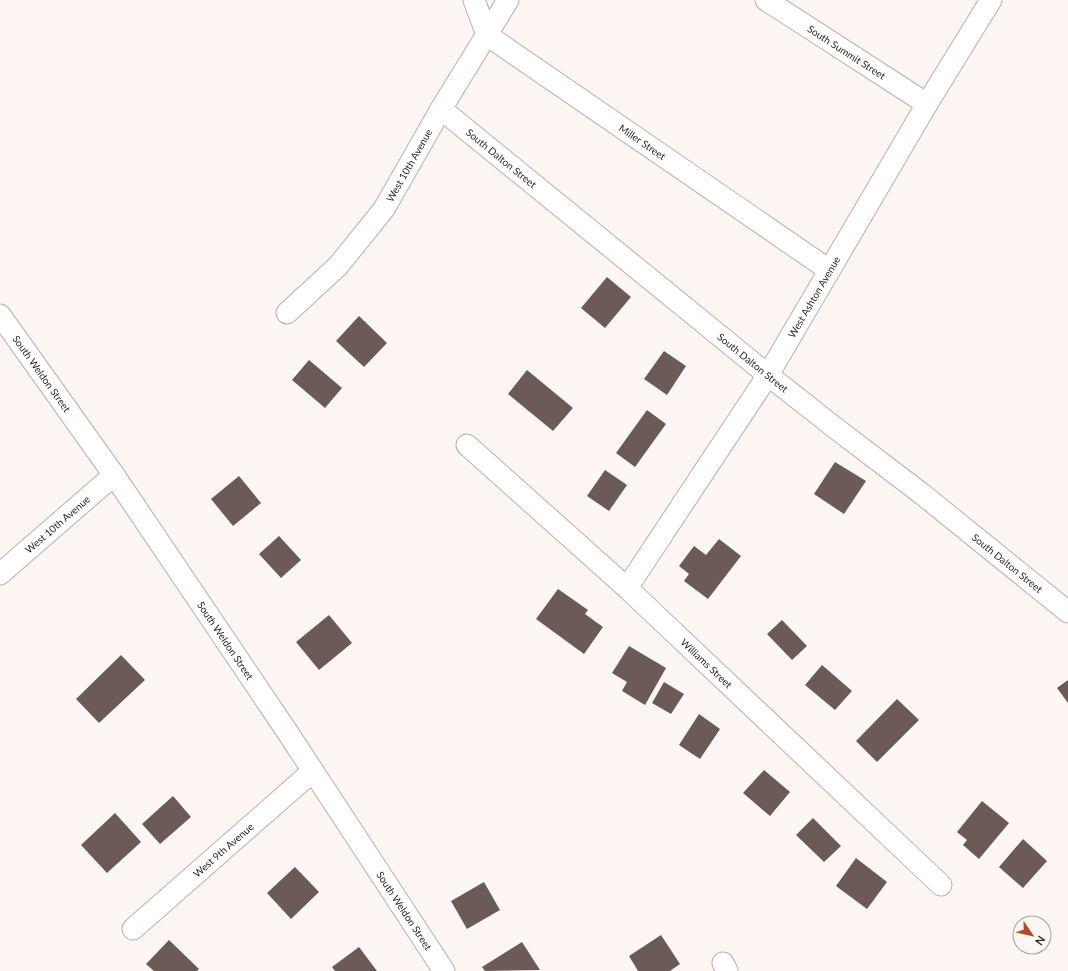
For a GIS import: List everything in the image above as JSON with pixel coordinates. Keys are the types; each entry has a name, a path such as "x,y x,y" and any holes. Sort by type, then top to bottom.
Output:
{"street":[{"path":"474,0 487,35"},
{"name":"West 10th Avenue","path":"287,313 338,266 384,209 441,109 508,0"},
{"name":"South Summit Street","path":"766,0 927,104"},
{"name":"West Ashton Avenue","path":"628,588 768,374 927,104 991,0"},
{"name":"Miller Street","path":"487,35 829,270"},
{"name":"South Dalton Street","path":"441,109 834,427 928,499 1068,612"},
{"name":"South Weldon Street","path":"0,315 114,475 288,733 444,971"},
{"name":"Williams Street","path":"467,445 628,588 941,885"},
{"name":"West 10th Avenue","path":"0,574 114,475"},
{"name":"West 9th Avenue","path":"133,929 313,771"}],"building":[{"path":"607,277 631,297 605,328 581,308"},
{"path":"359,316 387,343 364,367 336,341"},
{"path":"664,351 686,366 667,395 644,379"},
{"path":"309,360 342,388 325,408 292,380"},
{"path":"527,370 573,408 553,431 508,394"},
{"path":"647,410 666,424 635,467 616,453"},
{"path":"835,462 866,481 844,514 814,494"},
{"path":"605,470 627,485 609,511 587,496"},
{"path":"239,476 261,503 233,526 211,499"},
{"path":"279,536 301,560 281,578 259,554"},
{"path":"719,539 741,556 708,599 684,581 689,574 679,566 694,546 706,555"},
{"path":"558,589 588,610 585,614 603,627 584,654 536,619"},
{"path":"329,615 352,643 319,670 296,642"},
{"path":"782,620 807,646 792,660 767,634"},
{"path":"629,646 666,668 645,705 622,691 627,682 612,673"},
{"path":"121,655 145,680 99,723 76,699"},
{"path":"822,665 852,691 835,710 805,685"},
{"path":"1068,680 1068,703 1057,688"},
{"path":"664,682 684,694 671,714 652,703"},
{"path":"897,699 919,720 877,762 856,741"},
{"path":"699,714 720,729 700,759 679,745"},
{"path":"764,770 790,792 770,816 743,793"},
{"path":"173,796 191,817 160,844 142,824"},
{"path":"982,801 1009,823 979,859 963,845 967,840 957,832"},
{"path":"115,813 141,842 107,873 81,845"},
{"path":"813,818 841,846 824,862 796,835"},
{"path":"1023,839 1047,861 1023,888 999,867"},
{"path":"856,858 887,882 867,909 836,886"},
{"path":"295,867 319,892 291,919 267,893"},
{"path":"484,882 500,910 467,929 451,901"},
{"path":"661,935 680,964 670,971 638,971 629,956"},
{"path":"169,940 199,969 197,971 154,971 146,964"},
{"path":"522,942 540,970 485,971 482,967"},
{"path":"359,947 377,971 335,971 332,967"}]}
